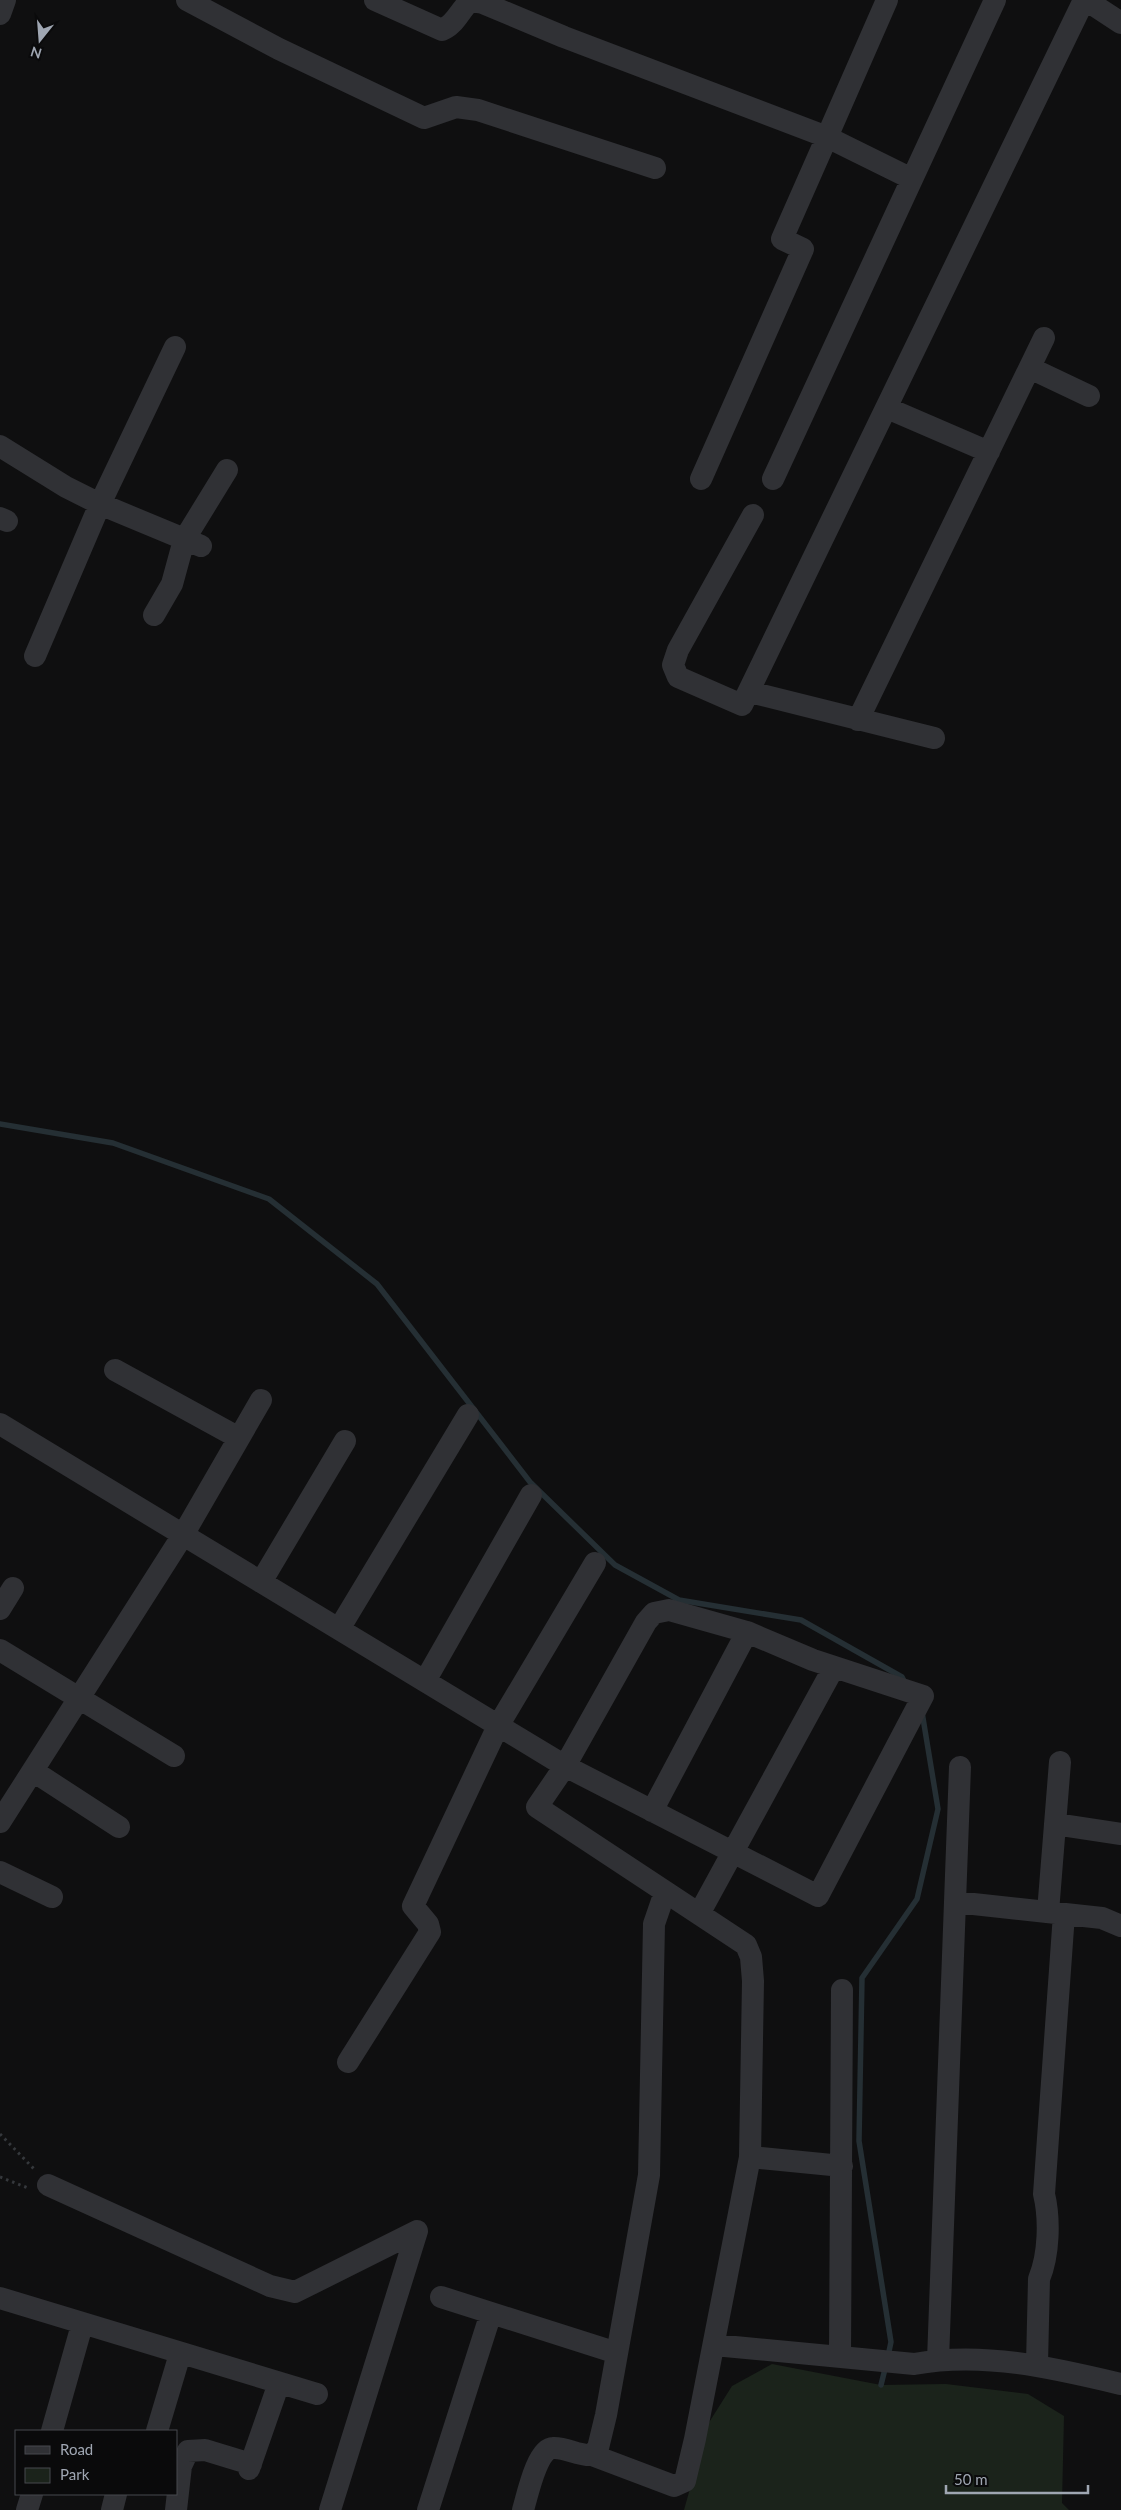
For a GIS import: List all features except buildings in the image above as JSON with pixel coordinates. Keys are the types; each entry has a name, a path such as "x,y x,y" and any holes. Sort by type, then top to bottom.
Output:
{"street":[{"path":"0,14 5,0"},
{"path":"187,0 279,50 424,118 456,107 478,110 655,168"},
{"path":"375,0 442,30 449,27 470,1 483,2 564,37 827,137 912,179"},
{"path":"701,479 803,249 782,239 888,0"},
{"path":"772,478 994,0"},
{"path":"753,515 678,650 673,666 678,677 742,706 1085,0 1121,22"},
{"path":"858,720 1044,338"},
{"path":"35,656 100,504 175,348"},
{"path":"1030,368 1089,396"},
{"path":"887,408 989,452"},
{"path":"0,446 66,487 100,504 192,543"},
{"path":"154,615 172,584 228,470"},
{"path":"750,692 934,738"},
{"path":"115,1370 239,1438"},
{"path":"0,1822 183,1535 261,1400"},
{"path":"339,1629 468,1415"},
{"path":"0,1424 565,1766 818,1896 923,1696 834,1667 747,1632 669,1610 654,1613 646,1622 565,1766 537,1807 746,1945 751,1957 753,1981 750,2157 685,2481 674,2486 592,2455 582,2456 553,2448 547,2450 539,2459 523,2510"},
{"path":"261,1582 345,1441"},
{"path":"424,1681 531,1495"},
{"path":"348,2062 430,1932 428,1924 413,1906 498,1726 596,1563"},
{"path":"0,1609 13,1588"},
{"path":"652,1811 747,1632"},
{"path":"0,1650 174,1756"},
{"path":"699,1914 834,1667"},
{"path":"1037,2364 1039,2278 1044,2266 1048,2209 1044,2194 1056,1913 1055,1824 1060,1762"},
{"path":"938,2360 960,1767"},
{"path":"33,1771 119,1827"},
{"path":"1055,1824 1121,1834"},
{"path":"0,1872 52,1897"},
{"path":"592,2455 598,2448 649,2175 654,1924 665,1892"},
{"path":"955,1902 1102,1918 1121,1926"},
{"path":"840,2357 842,1990"},
{"path":"750,2157 842,2166"},
{"path":"48,2185 270,2286 296,2292 417,2231 330,2510"},
{"path":"441,2296 491,2314 617,2353"},
{"path":"0,2298 82,2325 108,2330 180,2354 317,2394"},
{"path":"428,2510 491,2314"},
{"path":"52,2430 82,2325"},
{"path":"714,2344 914,2364 938,2360 1037,2364 1121,2384"},
{"path":"157,2430 180,2354"},
{"path":"178,2492 181,2466 188,2451 205,2450 250,2466 279,2383"},
{"path":"27,2510 32,2495"},
{"path":"112,2510 116,2495"},
{"path":"176,2510 178,2495"}],"path":[{"path":"0,2134 13,2145 48,2185 37,2192 0,2177"}],"green space":[{"path":"772,2364 881,2385 946,2384 1028,2394 1064,2416 1062,2503 1069,2510 684,2510 708,2424 732,2386"}],"waterway":[{"path":"0,1124 113,1143 269,1199 377,1284 530,1482 615,1565 679,1600 801,1620 902,1677 905,1683"},
{"path":"888,2356 891,2342 859,2141 862,1978 917,1899 938,1809 922,1712"},
{"path":"881,2385 886,2365"}]}
